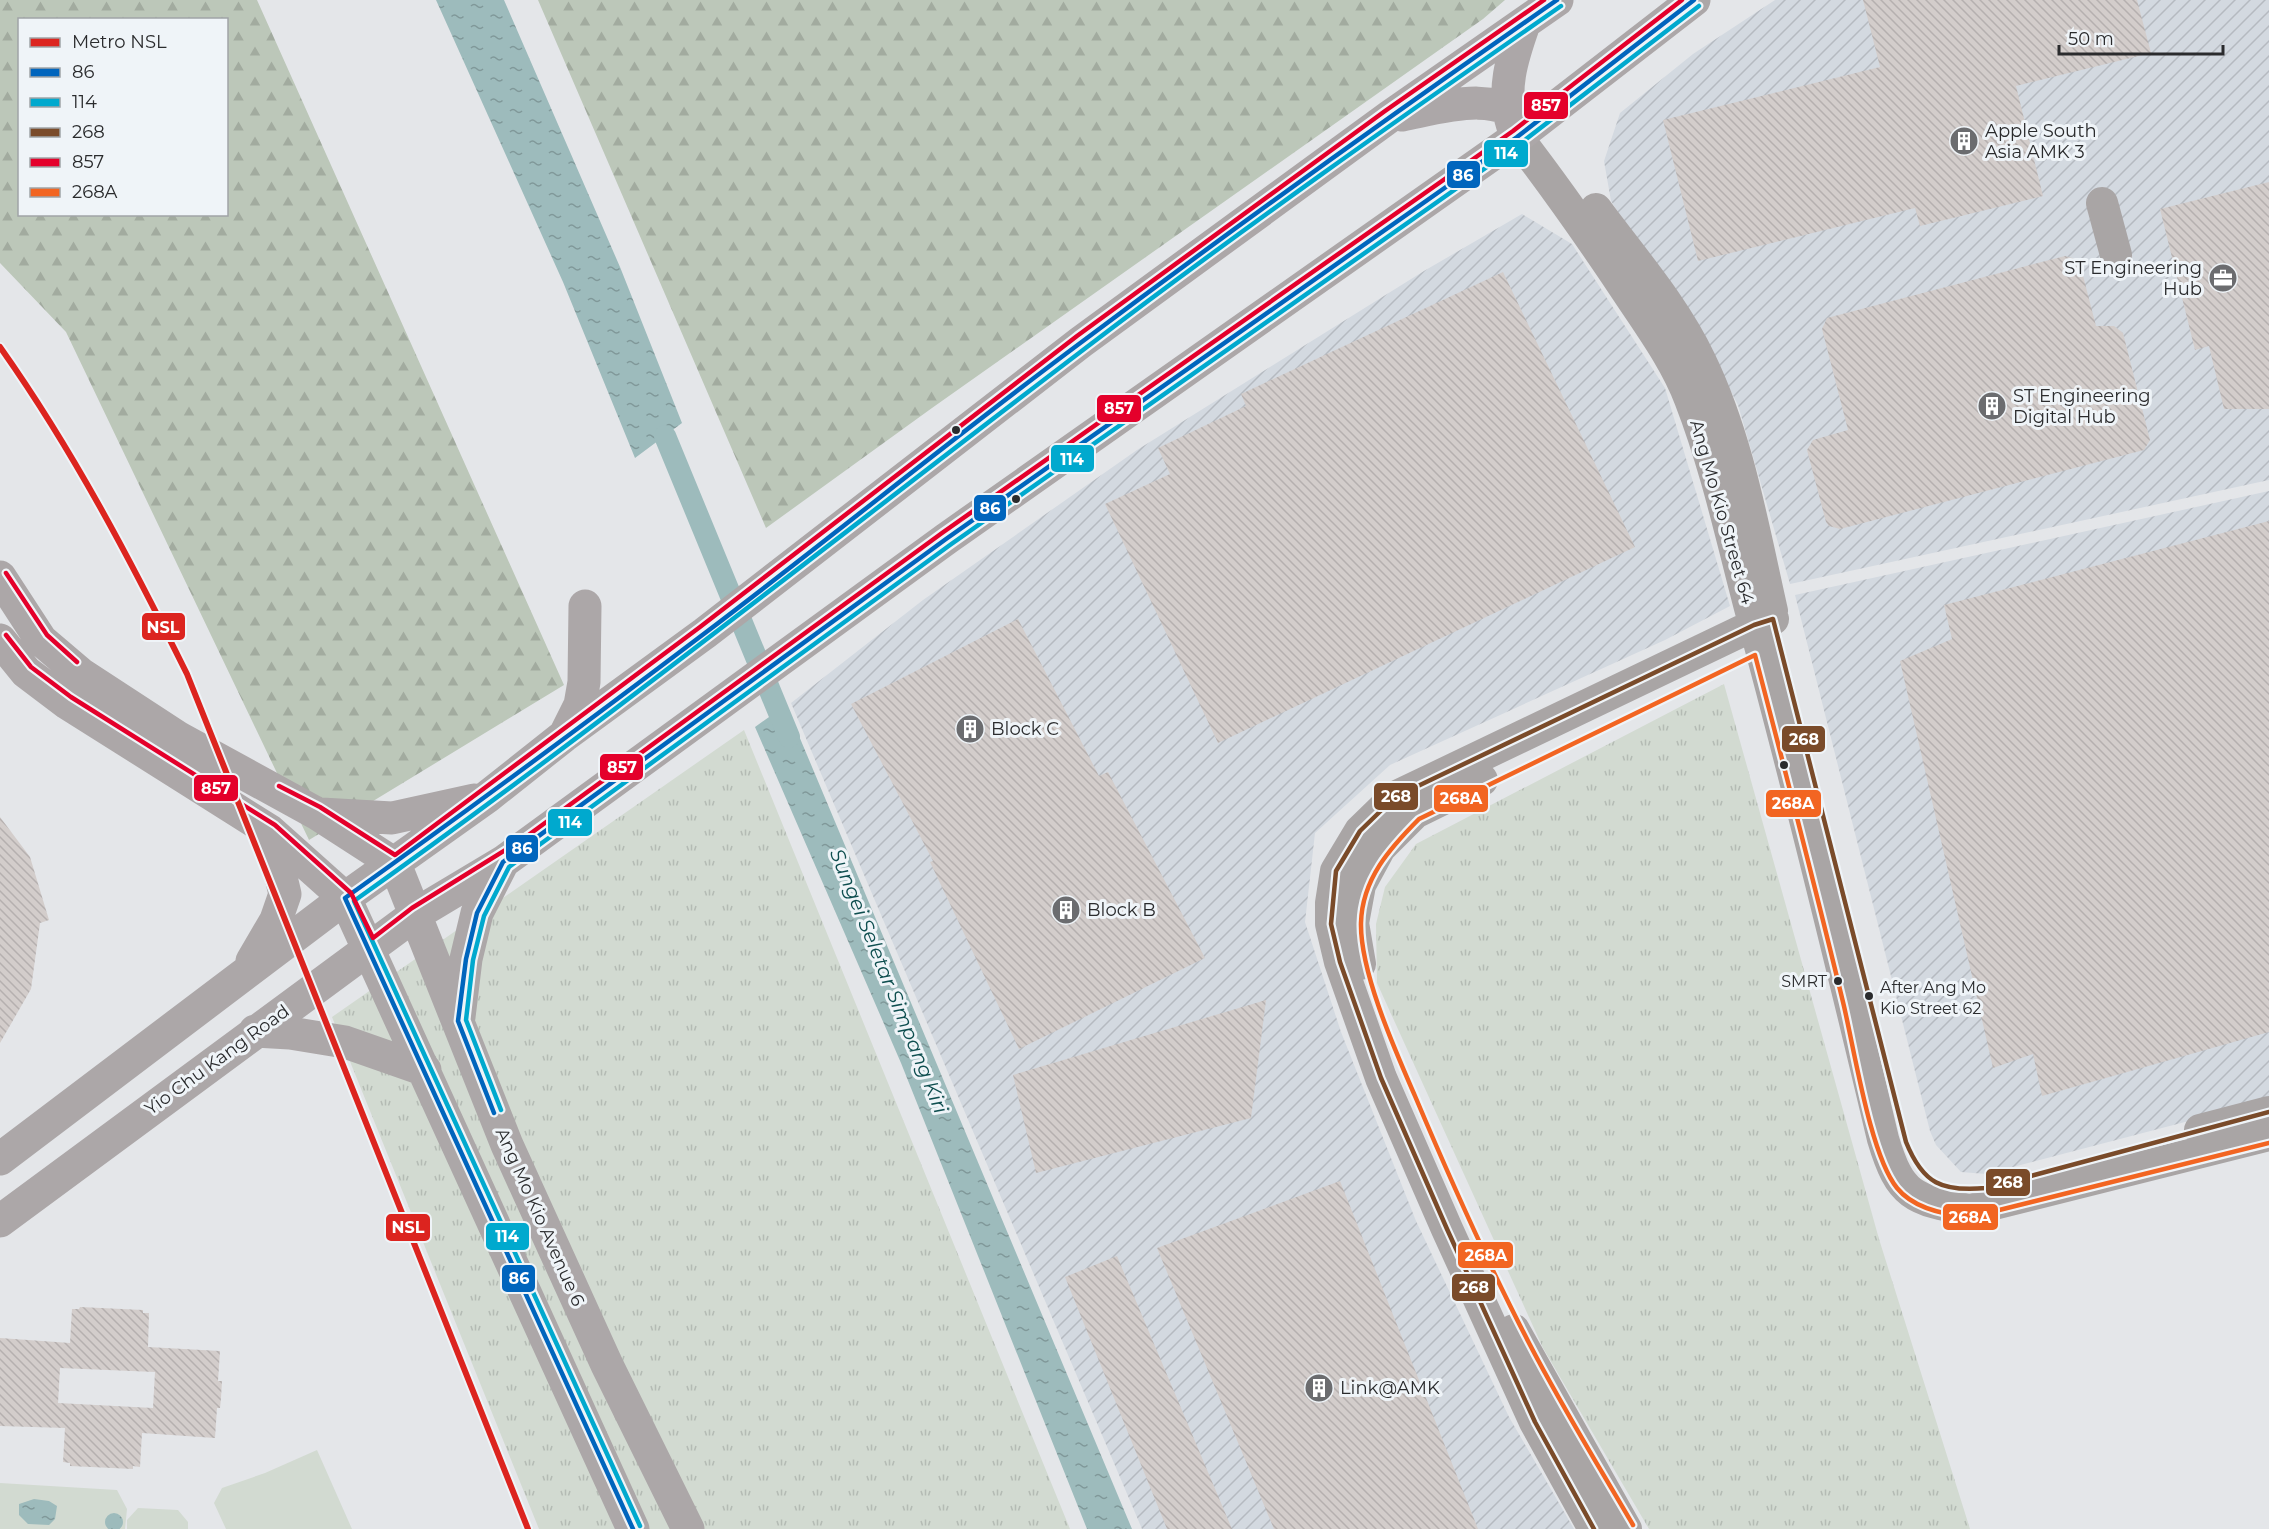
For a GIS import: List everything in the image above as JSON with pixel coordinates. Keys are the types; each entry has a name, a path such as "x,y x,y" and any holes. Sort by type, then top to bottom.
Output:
{"main road":[{"path":"0,1159 345,898 487,797 564,736 705,633 1081,342 1389,117 1557,0"},
{"name":"Yio Chu Kang Road","path":"0,1221 416,914 503,862 618,776 1519,122 1694,0"},
{"path":"1519,122 1509,73 1524,24"},
{"path":"1389,117 1463,103 1486,102 1519,122"},
{"path":"0,577 41,640 70,666 179,738 316,813 395,864"},
{"path":"564,736 580,705 584,682 585,606"},
{"path":"0,640 26,672 67,703 270,831 345,898 633,1529"},
{"path":"316,813 392,818 487,797"},
{"path":"243,975 276,920 285,894 270,831"},
{"path":"458,1021 466,959 477,913 503,862"},
{"name":"Ang Mo Kio Avenue 6","path":"395,864 507,1145 607,1365 688,1529"},
{"path":"255,1031 290,1033 345,1042 425,1070"}],"street":[{"name":"Ang Mo Kio Street 64","path":"1519,122 1578,218 1640,311 1690,399 1766,632 1913,1162 1925,1177 1942,1187 1963,1191 1986,1188 2269,1112"},
{"path":"2102,203 2116,255"},
{"name":"Ang Mo Kio Street 64","path":"1766,632 1883,1139 1892,1168 1904,1188 1931,1203 1970,1210 2269,1135"},
{"path":"1594,1529 1535,1422 1381,1078 1340,962 1331,924 1336,871 1360,831 1395,797 1766,632"},
{"path":"1626,1529 1523,1348 1451,1200 1383,1041 1361,972 1353,923 1359,885 1380,848 1415,813 1766,632"}],"shaded area":[{"path":"1775,0 2269,0 2269,480 1790,584 1738,405 1699,331 1660,278 1611,201 1604,161 1620,113 1693,54"},
{"path":"1522,214 1572,244 1665,388 1730,606 1665,640 1390,765 1315,833 1305,922 1341,1032 1416,1221 1509,1417 1574,1529 1142,1529 791,703 923,600 1137,450 1424,271"},
{"path":"2269,491 2269,1100 1986,1174 1961,1172 1936,1145 1930,1131 1795,595"}],"green space":[{"path":"0,0 257,0 564,685 309,840 66,332 0,263"},
{"path":"538,0 1505,0 1483,19 766,528"},
{"path":"1724,684 1879,1239 1970,1529 1649,1529 1543,1348 1377,983 1376,924 1385,887 1416,844"},
{"path":"744,730 1070,1529 539,1529 332,1017"},
{"path":"317,1450 352,1529 226,1529 214,1503 222,1488 265,1473"},
{"path":"0,1483 117,1490 127,1509 125,1529 0,1529"},
{"path":"138,1508 178,1510 188,1522 188,1529 127,1529 127,1520"}],"water":[{"path":"436,0 504,0 620,267 682,423 635,458 563,282"},
{"path":"786,705 1132,1529 1087,1529 901,1063 755,727"},
{"path":"34,1499 49,1501 57,1506 55,1519 49,1525 28,1524 19,1515 19,1504"},
{"path":"114,1513 122,1519 122,1525 117,1530 108,1528 105,1522 108,1516"}],"building":[{"path":"1863,0 2137,0 2151,53 2016,86 2043,196 1920,226 1915,208 1698,261 1663,120 1880,67"},
{"name":"ST Engineering Hub","path":"2269,182 2269,409 2224,409 2209,346 2195,350 2160,209"},
{"name":"ST Engineering Digital Hub","path":"2065,256 2076,259 2080,264 2096,326 2114,326 2123,333 2150,440 2144,450 1840,529 1829,526 1807,450 1813,440 1848,430 1822,329 1827,318"},
{"path":"1503,272 1635,547 1218,743 1105,504 1170,474 1158,448 1246,406 1241,394"},
{"path":"2269,521 2269,1032 2042,1096 2033,1054 1993,1068 1900,661 1952,639 1944,605"},
{"path":"1018,619 1099,776 1108,772 1205,958 1019,1049 930,862 933,861 851,704"},
{"path":"0,817 30,857 49,920 40,923 31,989 0,1043"},
{"path":"1266,1000 1251,1118 1036,1173 1013,1075"},
{"name":"Link@AMK","path":"1340,1181 1478,1529 1274,1529 1157,1248"},
{"path":"1117,1256 1232,1529 1167,1529 1065,1277"},
{"path":"80,1307 143,1310 143,1313 149,1313 148,1347 220,1351 218,1381 222,1381 215,1438 142,1433 140,1467 133,1466 133,1469 70,1466 70,1463 63,1462 65,1428 0,1426 0,1338 70,1343 72,1309","holes":["60,1368 155,1372 153,1408 58,1403"]}],"waterway":[{"name":"Sungei Seletar Simpang Kiri","path":"665,436 789,737"}],"metro line":[{"name":"NSL","path":"0,347 27,386 100,507 187,674 528,1529"}],"transit line":[{"name":"857","path":"279,786 320,807 395,855 700,627 1077,336 1385,111 1544,0"},
{"name":"86","path":"633,1529 345,898 660,667 1142,297 1318,168 1557,0"},
{"name":"857","path":"6,635 31,667 71,697 275,825 351,893 373,938 412,908 523,839 942,533 1513,131 1682,0"},
{"name":"86","path":"494,1113 458,1021 466,959 477,913 503,862 946,539 1517,137 1694,0"},
{"name":"114","path":"640,1526 354,901 539,766 1083,350 1260,218 1561,6"},
{"name":"114","path":"501,1110 466,1020 473,960 484,916 509,867 950,545 1521,143 1699,6"},
{"name":"857","path":"6,573 47,635 77,662"},
{"name":"268","path":"1594,1529 1535,1422 1447,1229 1381,1078 1340,962 1331,924 1336,871 1360,831 1395,797 1754,625 1773,619 1906,1142 1919,1167 1927,1176 1946,1186 1986,1188 2269,1112"},
{"name":"268A","path":"1633,1525 1554,1389 1498,1282 1407,1077 1372,987 1362,943 1361,923 1366,892 1388,853 1419,819 1755,655 1843,1002 1871,1127 1887,1172 1904,1195 1931,1210 1971,1217 2269,1143"}],"place":[{"name":"Apple South Asia AMK 3","path":"1964,141"},
{"name":"ST Engineering Hub","path":"2223,278"},
{"name":"ST Engineering Digital Hub","path":"1992,406"},
{"name":"Block C","path":"970,729"},
{"name":"Block B","path":"1066,910"},
{"name":"SMRT","path":"1838,981"},
{"name":"After Ang Mo Kio Street 62","path":"1869,996"},
{"name":"Link@AMK","path":"1319,1388"}]}
